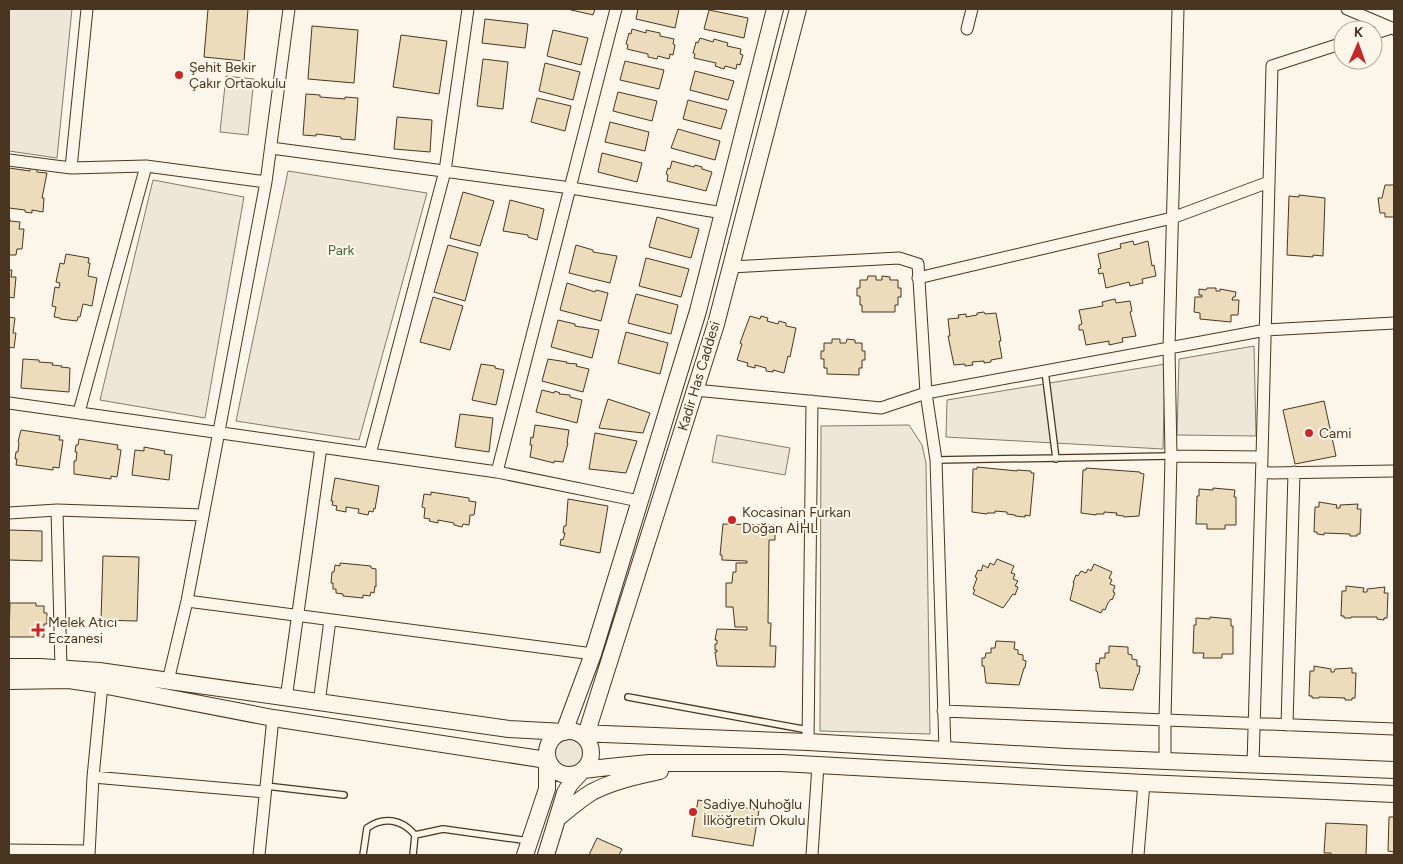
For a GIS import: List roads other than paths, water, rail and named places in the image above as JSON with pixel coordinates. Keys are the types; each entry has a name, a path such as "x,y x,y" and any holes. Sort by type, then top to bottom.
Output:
{"street":[{"path":"71,168 87,9"},
{"path":"168,681 187,601 266,182 289,9"},
{"path":"370,454 446,171 468,9"},
{"path":"497,472 616,9"},
{"name":"Kadir Has Caddesi","path":"578,734 593,654 698,311 775,9"},
{"name":"Kadir Has Caddesi","path":"578,734 716,324 798,9"},
{"path":"967,29 972,9"},
{"path":"1165,761 1171,456 1169,348 1178,9"},
{"path":"1347,9 1393,28"},
{"path":"1252,764 1255,724 1272,66 1333,46"},
{"path":"271,148 571,188 723,213"},
{"path":"9,160 71,168 146,166 266,182"},
{"path":"79,412 146,166"},
{"path":"918,278 1172,218 1269,182"},
{"path":"730,267 899,258 918,264 926,393 936,460 945,750"},
{"path":"695,390 881,408 926,393 1266,330 1394,323"},
{"path":"808,736 812,401"},
{"path":"9,403 497,472 640,501"},
{"path":"286,699 321,447"},
{"path":"1171,456 1262,457"},
{"path":"1262,473 1394,471"},
{"path":"1287,725 1294,472"},
{"path":"9,513 57,510 203,515"},
{"path":"57,510 61,668"},
{"path":"187,601 593,654"},
{"path":"319,703 330,620"},
{"path":"9,668 61,668 273,718 547,760 556,771 570,775 583,770 628,764 781,763 1144,783 1394,794"},
{"path":"9,850 89,853 101,678"},
{"path":"9,681 101,678 168,681 509,730 578,734 808,736 945,750 1394,770"},
{"path":"943,711 1394,729"},
{"path":"258,855 273,718"},
{"path":"527,848 547,789 548,746 552,740 578,734"},
{"path":"546,855 565,793 590,758 591,751 578,734"},
{"path":"558,818 583,798 610,784 701,763"},
{"path":"812,855 818,765"},
{"path":"93,777 266,789"},
{"path":"1138,855 1144,783"}],"lane":[{"path":"1045,371 1056,459"},
{"path":"936,460 1171,456"},
{"path":"628,697 808,736"},
{"path":"266,789 344,795"},
{"path":"363,855 366,828 379,822 385,820 399,822 415,835"},
{"path":"415,835 443,830 527,848"},
{"path":"413,855 415,835"}],"place":[{"name":"Şehit Bekir Çakır Ortaokulu","path":"179,75"},
{"name":"Cami","path":"1309,433"},
{"name":"Kocasinan Furkan Doğan AİHL","path":"732,520"},
{"name":"Melek Atıcı Eczanesi","path":"38,630"},
{"name":"Sadiye Nuhoğlu İlköğretim Okulu","path":"693,812"}],"park label":[{"name":"Park","path":"341,250"}]}
